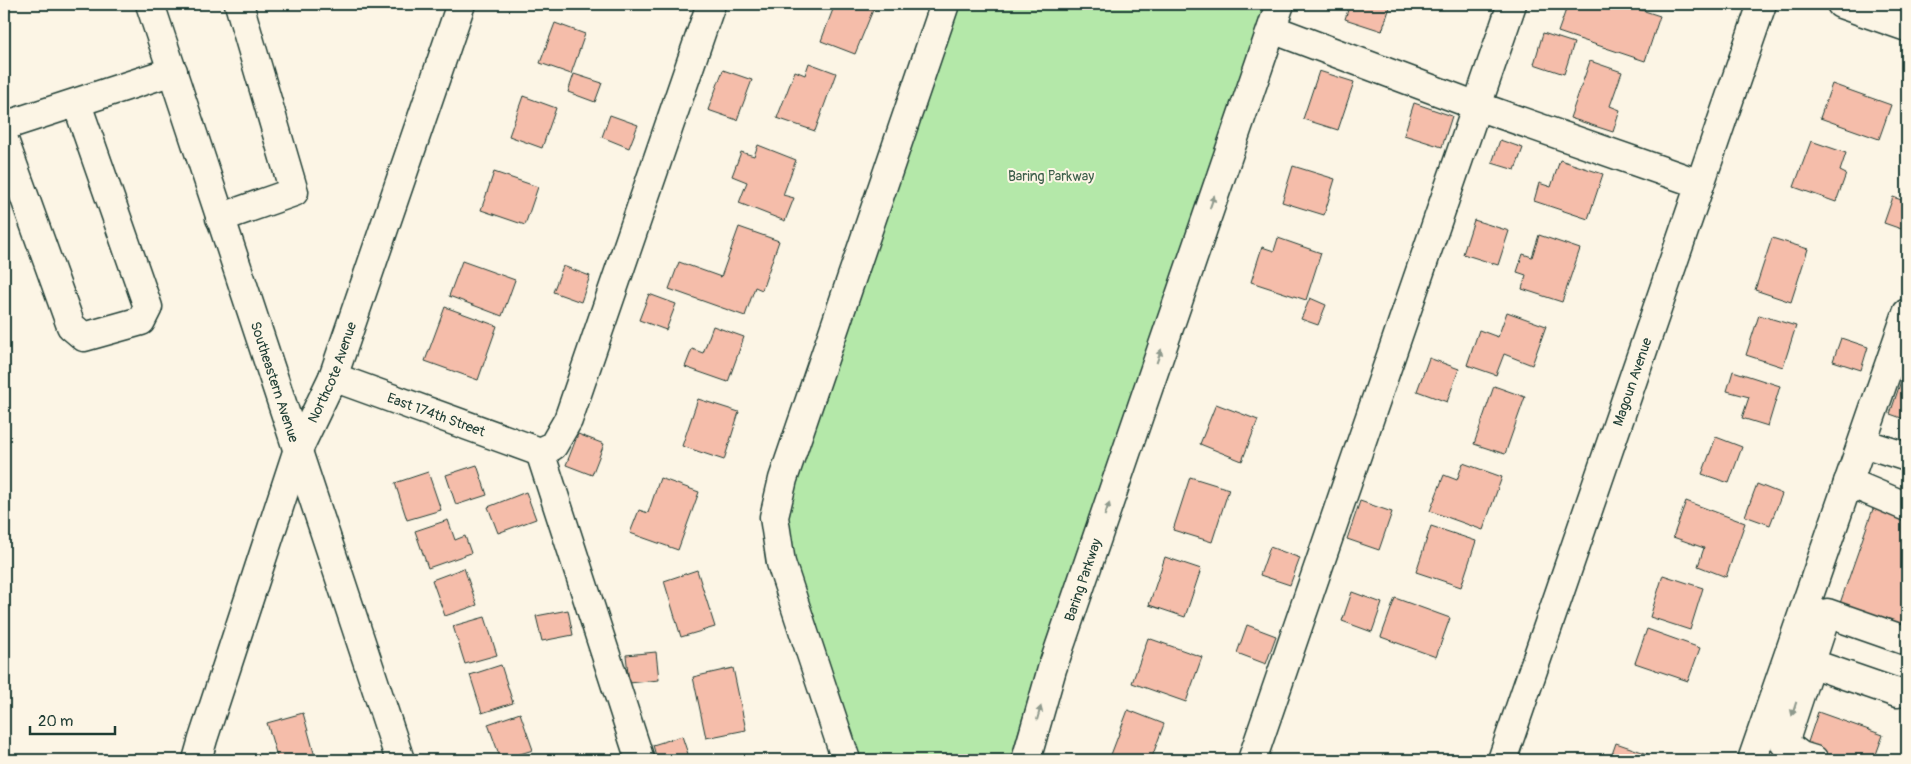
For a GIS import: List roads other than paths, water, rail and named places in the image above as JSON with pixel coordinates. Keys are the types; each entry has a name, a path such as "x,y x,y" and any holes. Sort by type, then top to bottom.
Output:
{"street":[{"name":"Southeastern Avenue","path":"150,4 400,760"},
{"path":"220,218 294,192 239,4"},
{"name":"Northcote Avenue","path":"200,750 298,452 333,377 461,4"},
{"path":"640,760 540,452 553,446 568,420 711,4"},
{"path":"846,760 781,563 774,517 782,479 945,4"},
{"path":"1252,760 1512,4"},
{"name":"Magoun Avenue","path":"1502,760 1762,4"},
{"path":"1841,4 1907,27"},
{"path":"1276,16 1477,106 1700,184"},
{"name":"Baring Parkway","path":"1026,760 1052,669 1276,16"},
{"path":"4,126 77,104 173,71"},
{"path":"4,140 71,326 84,337 141,321 148,306 77,104"},
{"path":"1752,760 1907,313"},
{"name":"East 174th Street","path":"333,377 540,452"},
{"path":"1862,442 1907,457"},
{"path":"1848,482 1907,507"},
{"path":"1814,760 1801,756 1785,744 1786,734 1827,613 1907,641"},
{"path":"1810,663 1897,693 1907,691"}]}
